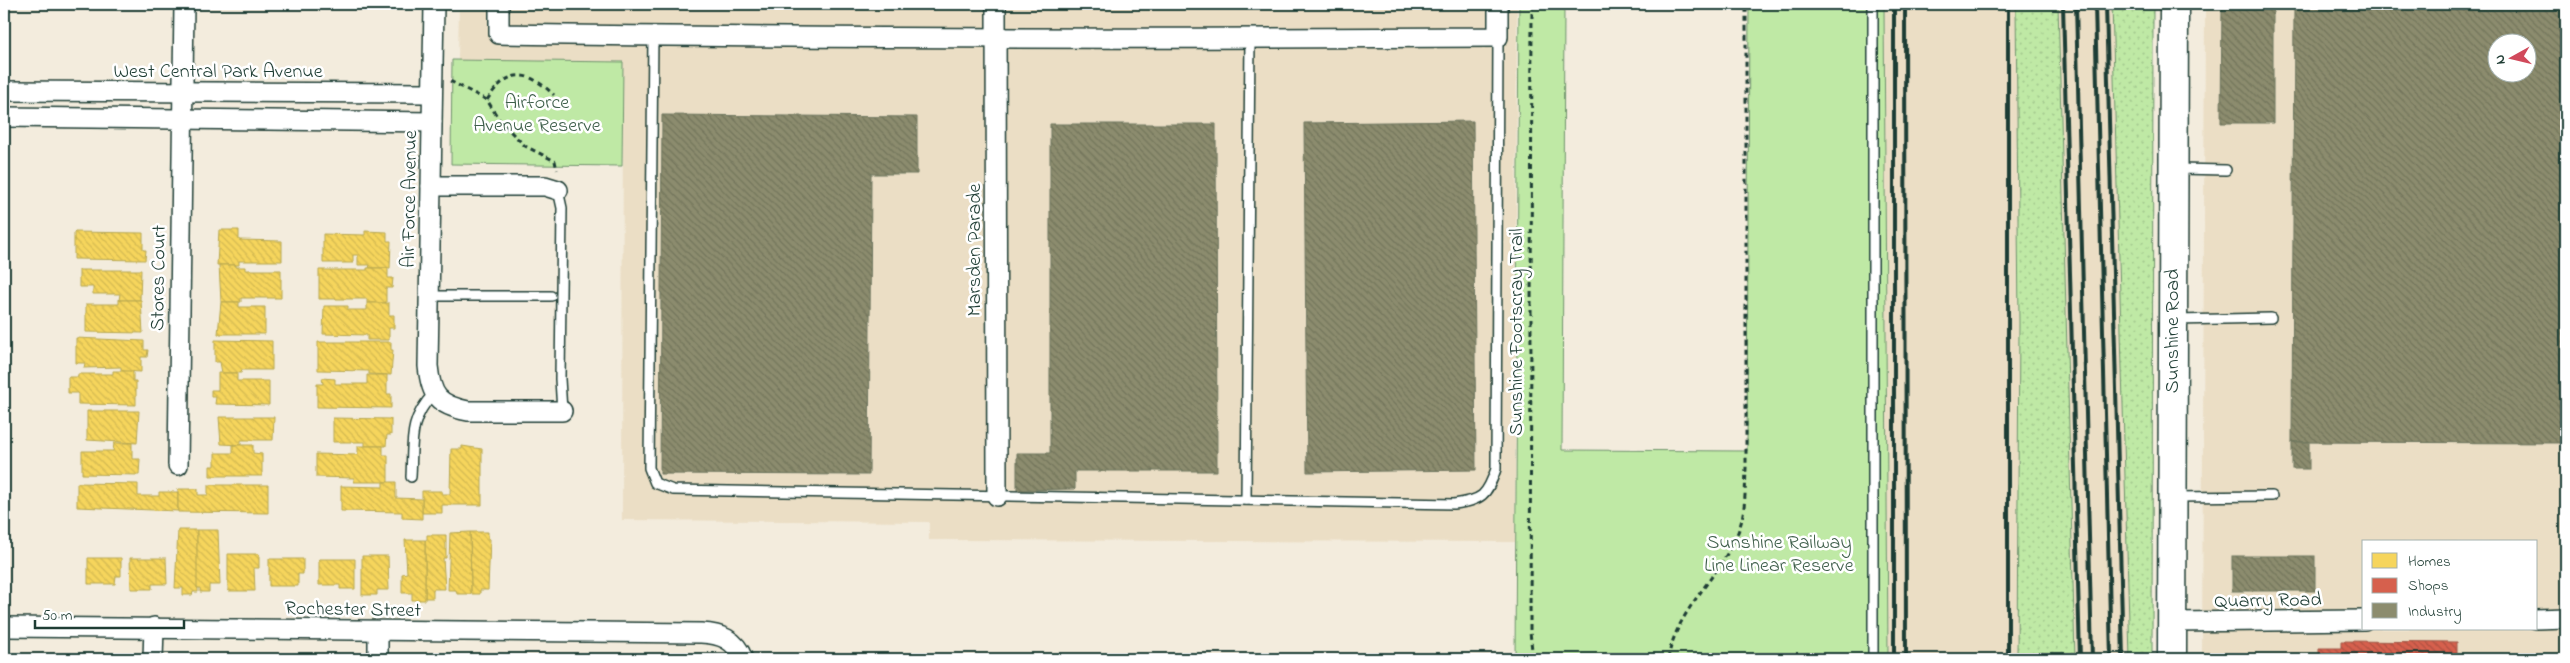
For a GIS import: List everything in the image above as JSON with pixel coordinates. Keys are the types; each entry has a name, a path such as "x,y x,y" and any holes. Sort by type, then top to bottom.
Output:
{"main road":[{"name":"Sunshine Road","path":"2172,659 2171,320 2174,4"}],"street":[{"name":"Stores Court","path":"178,465 184,4"},
{"name":"Air Force Avenue","path":"433,394 428,366 432,122 438,87 434,4"},
{"path":"499,4 499,34 996,38 1498,37 1498,4"},
{"name":"Marsden Parade","path":"996,4 997,496"},
{"name":"West Central Park Avenue","path":"4,91 182,92 438,87"},
{"path":"4,117 432,122"},
{"path":"431,186 557,189"},
{"path":"433,394 448,405 468,411 562,411"},
{"path":"2538,619 2566,618"},
{"name":"Quarry Road","path":"2172,622 2362,620"},
{"name":"Rochester Street","path":"4,627 154,627 378,632 701,633 727,638 737,646 743,659"},
{"path":"153,659 154,627"},
{"path":"378,632 378,659"}],"lane":[{"path":"1873,4 1874,659"},
{"path":"653,36 649,468 655,483 673,490 1454,504 1474,501 1490,488 1496,469 1498,37"},
{"path":"1246,500 1250,38"},
{"path":"2172,168 2226,170"},
{"path":"557,189 562,208 560,379 562,411"},
{"path":"430,296 551,296"},
{"path":"2171,320 2271,318"},
{"path":"411,477 415,418 421,407 433,394"},
{"path":"2171,498 2272,496"}],"path":[{"name":"Sunshine Footscray Trail","path":"1532,4 1530,632 1533,659"},
{"path":"1668,659 1671,641 1678,624 1724,558 1738,533 1743,514 1746,468 1746,4"},
{"path":"487,100 498,85 511,76 526,76 539,81 554,95"},
{"path":"438,87 455,83 487,100 500,121 525,146 555,161 557,165 557,189"}],"shaded area":[{"path":"459,4 1517,4 1515,542 929,540 929,522 622,520 623,62 458,60"},
{"path":"1884,4 2016,4 2019,323 2017,659 1888,659"},
{"path":"2058,4 2112,4 2130,659 2075,659"},
{"path":"2205,4 2566,4 2566,659 2202,659"}],"green space":[{"name":"Sunshine Railway Line Linear Reserve","path":"1519,4 1564,4 1562,450 1747,451 1749,4 1884,4 1888,659 1515,659"},
{"path":"2016,4 2058,4 2075,659 2017,659 2019,323"},
{"path":"2112,4 2153,4 2152,659 2130,659"},
{"name":"Airforce Avenue Reserve","path":"452,60 623,62 622,166 451,164"}],"building: Homes":[{"path":"219,230 239,230 239,240 282,241 282,261 239,261 239,265 217,265"},
{"path":"365,231 387,232 387,241 391,241 390,268 369,268 370,265 358,265 358,255 353,255 353,263 323,263 323,234 365,235"},
{"path":"74,232 143,233 143,250 146,250 145,260 74,259"},
{"path":"219,265 236,265 236,267 245,267 245,270 281,270 281,298 241,298 241,302 221,302"},
{"path":"367,268 388,268 388,278 393,278 392,288 386,288 386,303 367,303 367,299 319,299 319,270 367,270"},
{"path":"79,270 141,270 140,300 119,300 120,294 93,294 93,287 79,287"},
{"path":"119,300 141,300 143,333 86,332 86,304 119,304"},
{"path":"221,302 239,302 239,307 265,307 265,334 218,334"},
{"path":"367,303 389,303 389,315 394,315 394,328 389,328 389,340 367,340 367,335 323,334 324,306 348,306 348,310 367,310"},
{"path":"76,338 144,341 144,350 148,350 147,357 141,357 141,372 121,371 121,367 84,368 85,363 76,363"},
{"path":"215,340 272,341 272,370 242,370 241,373 222,373 220,362 215,362"},
{"path":"318,342 391,342 391,350 393,350 391,375 369,374 369,371 318,370"},
{"path":"113,371 133,371 133,381 136,381 136,405 78,404 78,393 68,393 68,377 78,377 78,374 113,374"},
{"path":"218,373 237,373 237,381 269,381 269,405 215,404 216,397 211,397 211,390 218,390"},
{"path":"367,375 387,375 387,394 391,394 391,408 317,407 317,384 323,384 322,378 335,379 335,384 367,384"},
{"path":"87,411 139,411 137,443 87,440"},
{"path":"219,417 274,417 273,440 241,440 241,445 221,444"},
{"path":"333,418 391,419 391,435 387,435 386,446 365,446 365,442 333,442"},
{"path":"114,443 132,443 132,459 140,459 139,475 82,474 82,451 113,451"},
{"path":"233,445 253,445 253,453 262,454 262,476 210,476 210,466 215,466 215,453 233,453"},
{"path":"358,446 383,446 383,455 388,455 388,482 354,482 354,478 316,477 316,454 358,455"},
{"path":"462,446 482,449 482,505 442,505 442,513 422,513 422,491 442,491 442,494 450,494 451,449 462,449"},
{"path":"383,482 396,482 396,498 422,499 422,519 402,518 402,512 341,511 341,486 383,487"},
{"path":"77,483 138,484 138,496 159,496 159,492 178,492 178,511 77,507"},
{"path":"208,485 268,485 268,513 178,512 178,489 198,489 198,495 208,495"},
{"path":"178,530 197,530 198,592 193,592 192,595 183,595 183,588 175,588"},
{"path":"197,530 218,530 220,585 209,585 209,592 200,592 200,588 197,588"},
{"path":"470,532 488,532 488,539 490,539 488,590 480,590 480,594 471,594"},
{"path":"470,532 471,594 457,594 456,590 448,590 450,533"},
{"path":"427,535 446,535 446,558 443,558 445,589 433,589 433,598 425,598 425,540 427,540"},
{"path":"405,540 425,540 425,600 412,600 412,593 402,593 402,574 407,573"},
{"path":"228,554 259,554 259,568 254,568 255,591 228,591"},
{"path":"362,556 388,556 389,590 377,590 377,595 362,595"},
{"path":"88,558 121,558 121,576 116,576 115,584 88,584"},
{"path":"130,558 166,558 167,584 152,584 152,589 131,589"},
{"path":"269,559 303,559 303,574 298,574 298,586 269,586"},
{"path":"319,559 355,559 355,589 340,589 340,585 319,585"}],"building: Shops":[{"path":"2341,641 2457,642 2457,659 2319,659 2319,648 2341,648"}],"building: Industry":[{"path":"2222,4 2273,4 2273,123 2221,123"},
{"path":"2294,4 2566,4 2566,443 2292,442"},
{"path":"662,115 917,117 917,174 871,174 869,475 660,474"},
{"path":"1473,121 1476,470 1307,472 1304,123"},
{"path":"1050,124 1216,124 1217,471 1075,471 1075,489 1017,490 1017,453 1050,453"},
{"path":"2292,442 2309,442 2309,469 2292,469"},
{"path":"2232,556 2315,556 2315,591 2232,591"}],"railway":[{"path":"1894,4 1894,659"},
{"path":"1905,4 1906,659"},
{"path":"2008,4 2008,659"},
{"path":"2063,4 2080,659"},
{"path":"2076,4 2092,659"},
{"path":"2095,4 2111,659"},
{"path":"2106,4 2123,659"}]}
